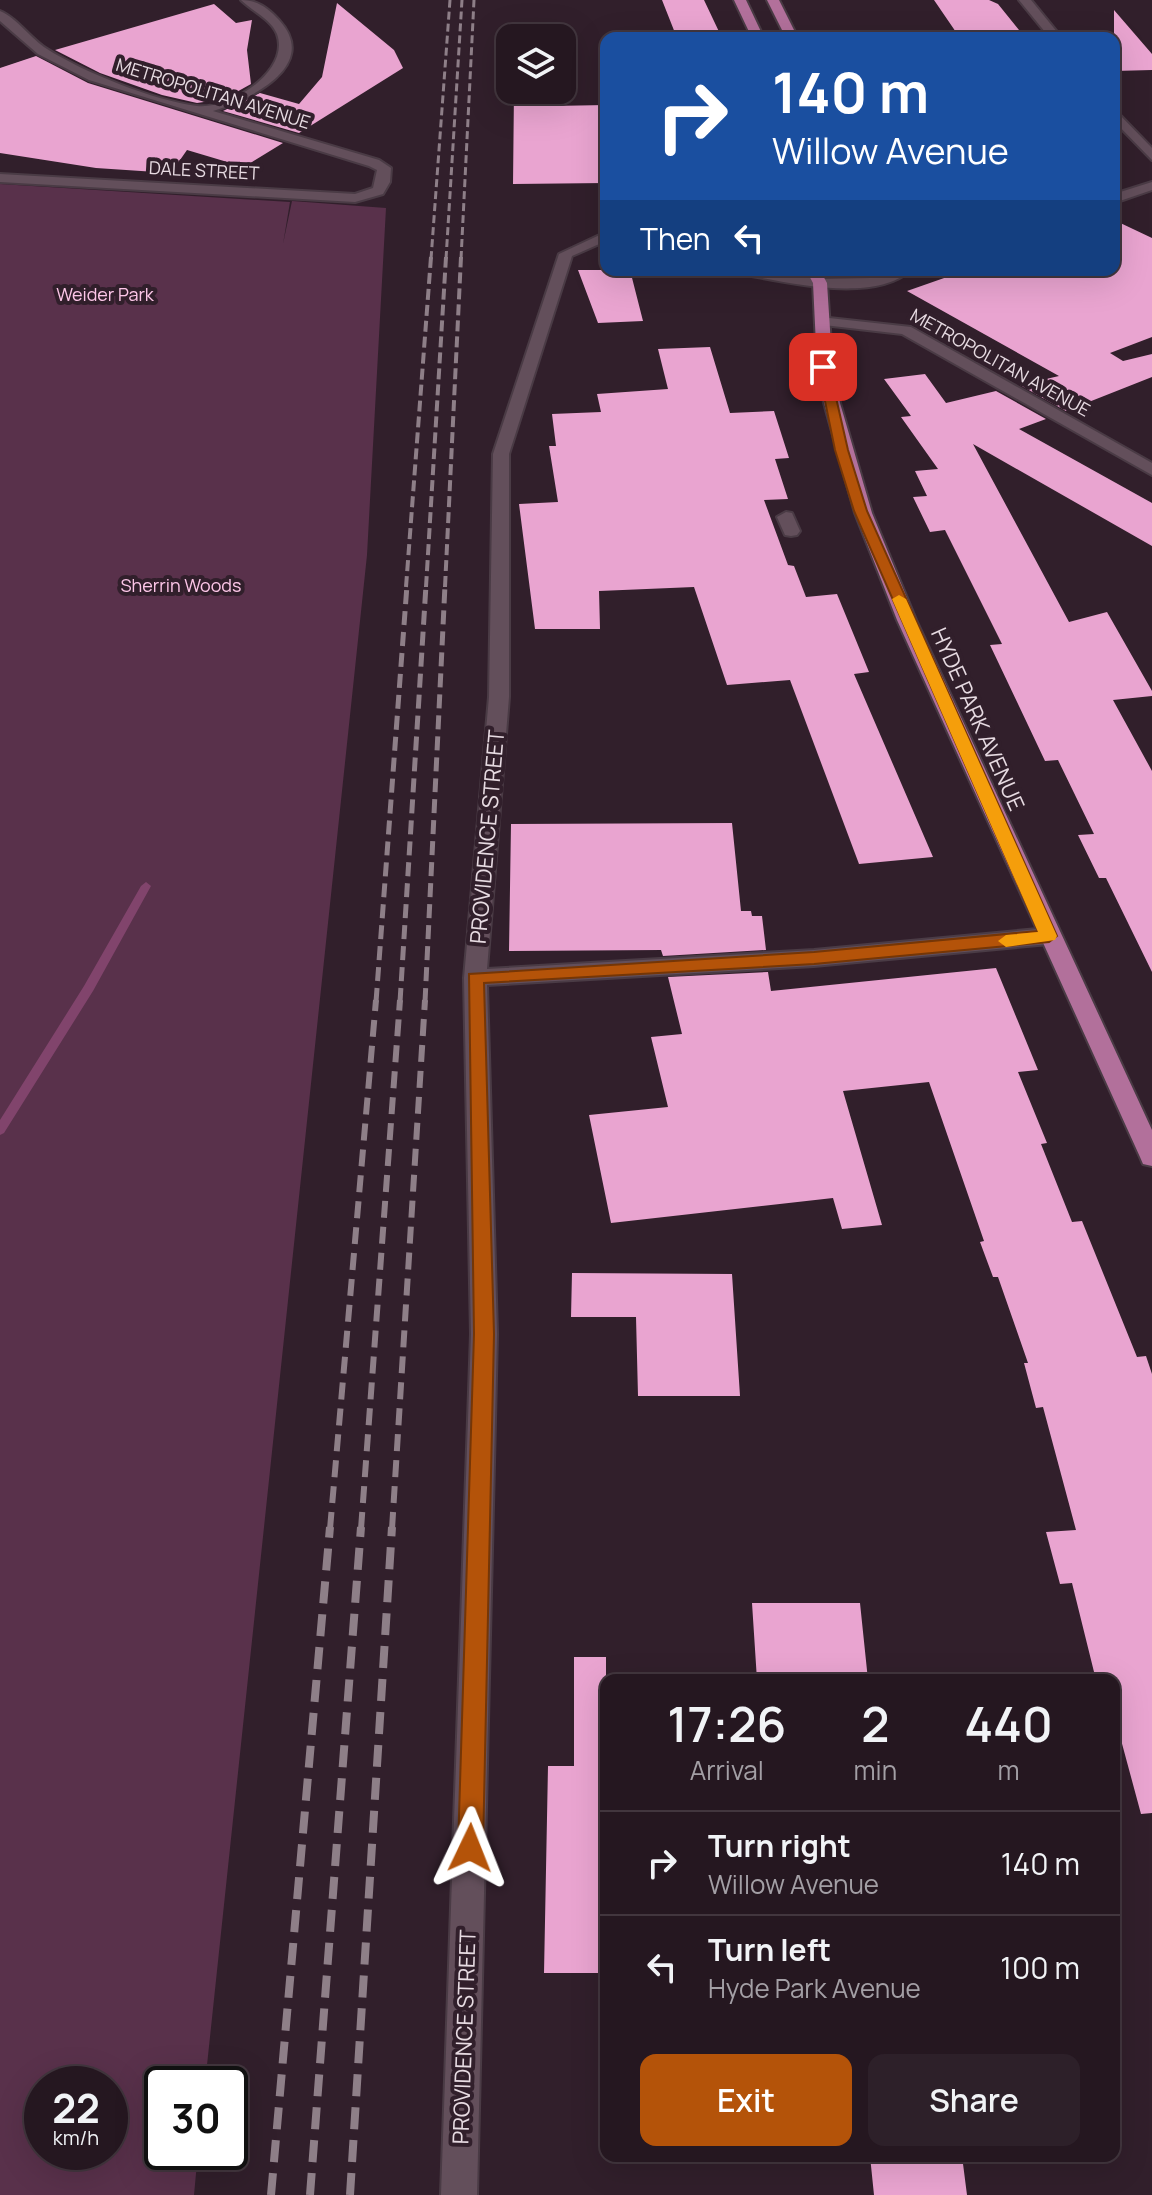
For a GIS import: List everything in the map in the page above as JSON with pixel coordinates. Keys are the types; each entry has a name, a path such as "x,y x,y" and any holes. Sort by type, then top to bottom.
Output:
{"main road":[{"path":"740,0 755,32"},
{"path":"773,0 789,32"},
{"name":"HYDE PARK AVENUE","path":"821,276 820,321 826,383 860,511 1049,936 1152,1157"}],"street":[{"path":"199,111 237,101 277,73 286,52 283,34 247,0"},
{"path":"1025,0 1051,32"},
{"name":"METROPOLITAN AVENUE","path":"0,14 12,28 67,64 140,95 384,168"},
{"path":"1120,120 1152,156"},
{"name":"DALE STREET","path":"0,178 355,198 373,196 382,187 384,168"},
{"path":"1120,197 1152,186"},
{"name":"PROVIDENCE STREET","path":"459,2195 484,1334 475,978 499,697 501,454 566,254 600,239"},
{"path":"834,276 873,282 888,276"},
{"name":"METROPOLITAN AVENUE","path":"820,321 906,330 1152,470"},
{"path":"475,978 814,958 1049,936"}],"green space":[{"name":"Sherrin Woods","path":"0,184 290,202 283,244 292,201 386,208 367,555 207,2066 144,2066 144,2170 196,2170 194,2195 0,2195"}],"building":[{"path":"662,0 704,0 719,32 675,32"},
{"path":"934,0 989,0 998,4 1021,32 956,32"},
{"path":"337,3 394,50 403,68 299,133 223,111 260,93 299,104 322,77"},
{"path":"214,4 236,23 252,20 247,50 251,84 224,99 197,103 162,95 100,73 55,50"},
{"path":"1114,10 1152,54 1152,70 1120,71 1120,32 1114,32"},
{"path":"36,56 88,83 283,143 244,167 187,150 171,173 96,168 0,153 0,68"},
{"path":"514,104 600,105 600,183 513,184"},
{"path":"1120,223 1152,238 1152,337 1110,353 1123,361 1152,354 1152,377 1066,411 1020,385 1059,376 907,291 950,276 1120,276"},
{"path":"578,270 600,270 600,276 632,276 643,321 598,323"},
{"path":"710,347 730,413 774,411 789,458 775,459 788,499 764,500 788,565 794,566 806,597 837,594 869,672 854,674 933,857 859,864 790,680 727,685 694,587 599,591 600,629 535,629 519,504 558,502 549,446 556,446 552,414 601,412 597,394 668,389 658,349"},
{"path":"925,374 946,403 996,391 1046,419 1019,429 1152,503 1152,546 973,444 1069,622 1107,612 1152,691 1152,696 1113,700 1152,771 1152,972 1106,878 1099,878 1078,835 1094,834 1058,760 1045,761 990,645 1002,644 945,530 930,532 913,497 927,496 915,471 938,469 901,417 911,416 884,379"},
{"path":"732,823 741,911 762,916 766,950 663,956 661,950 509,951 511,824"},
{"path":"996,968 1038,1070 1018,1072 1047,1143 1041,1144 1072,1222 1082,1221 1137,1357 1146,1356 1152,1374 1152,1813 1141,1814 1120,1736 1120,1674 1095,1674 1072,1583 1060,1584 1046,1532 1076,1530 1043,1407 1036,1408 1024,1363 1028,1363 998,1277 993,1277 980,1242 984,1241 929,1082 843,1091 882,1225 842,1229 833,1198 611,1223 589,1115 668,1107 651,1037 682,1034 668,977 768,972 771,991"},
{"path":"572,1273 732,1274 740,1396 638,1396 636,1317 571,1317"},
{"path":"752,1603 860,1603 867,1674 757,1674"},
{"path":"574,1657 606,1657 606,1674 600,1674 600,1973 544,1973 548,1766 574,1766"},
{"path":"871,2162 963,2162 967,2195 874,2195"}],"waterway":[{"path":"0,1130 89,988 146,886"}],"railway":[{"path":"431,259 450,0"},
{"path":"446,259 462,0"},
{"path":"461,259 474,0"},
{"path":"406,587 431,257"},
{"path":"426,587 446,257"},
{"path":"445,587 461,257"},
{"path":"376,1002 407,585"},
{"path":"400,1002 426,585"},
{"path":"425,1002 445,585"},
{"path":"330,1529 376,1000"},
{"path":"361,1529 400,1000"},
{"path":"392,1529 425,1000"},
{"path":"271,2195 330,1527"},
{"path":"310,2195 361,1527"},
{"path":"350,2195 392,1527"}],"slow traffic":[{"path":"899,599 1049,936 1006,941"}],"route":[{"path":"470,1848 484,1334 475,978 814,958 1049,936 860,511 841,450 823,367"}],"park label":[{"name":"Weider Park","path":"105,295"}]}
